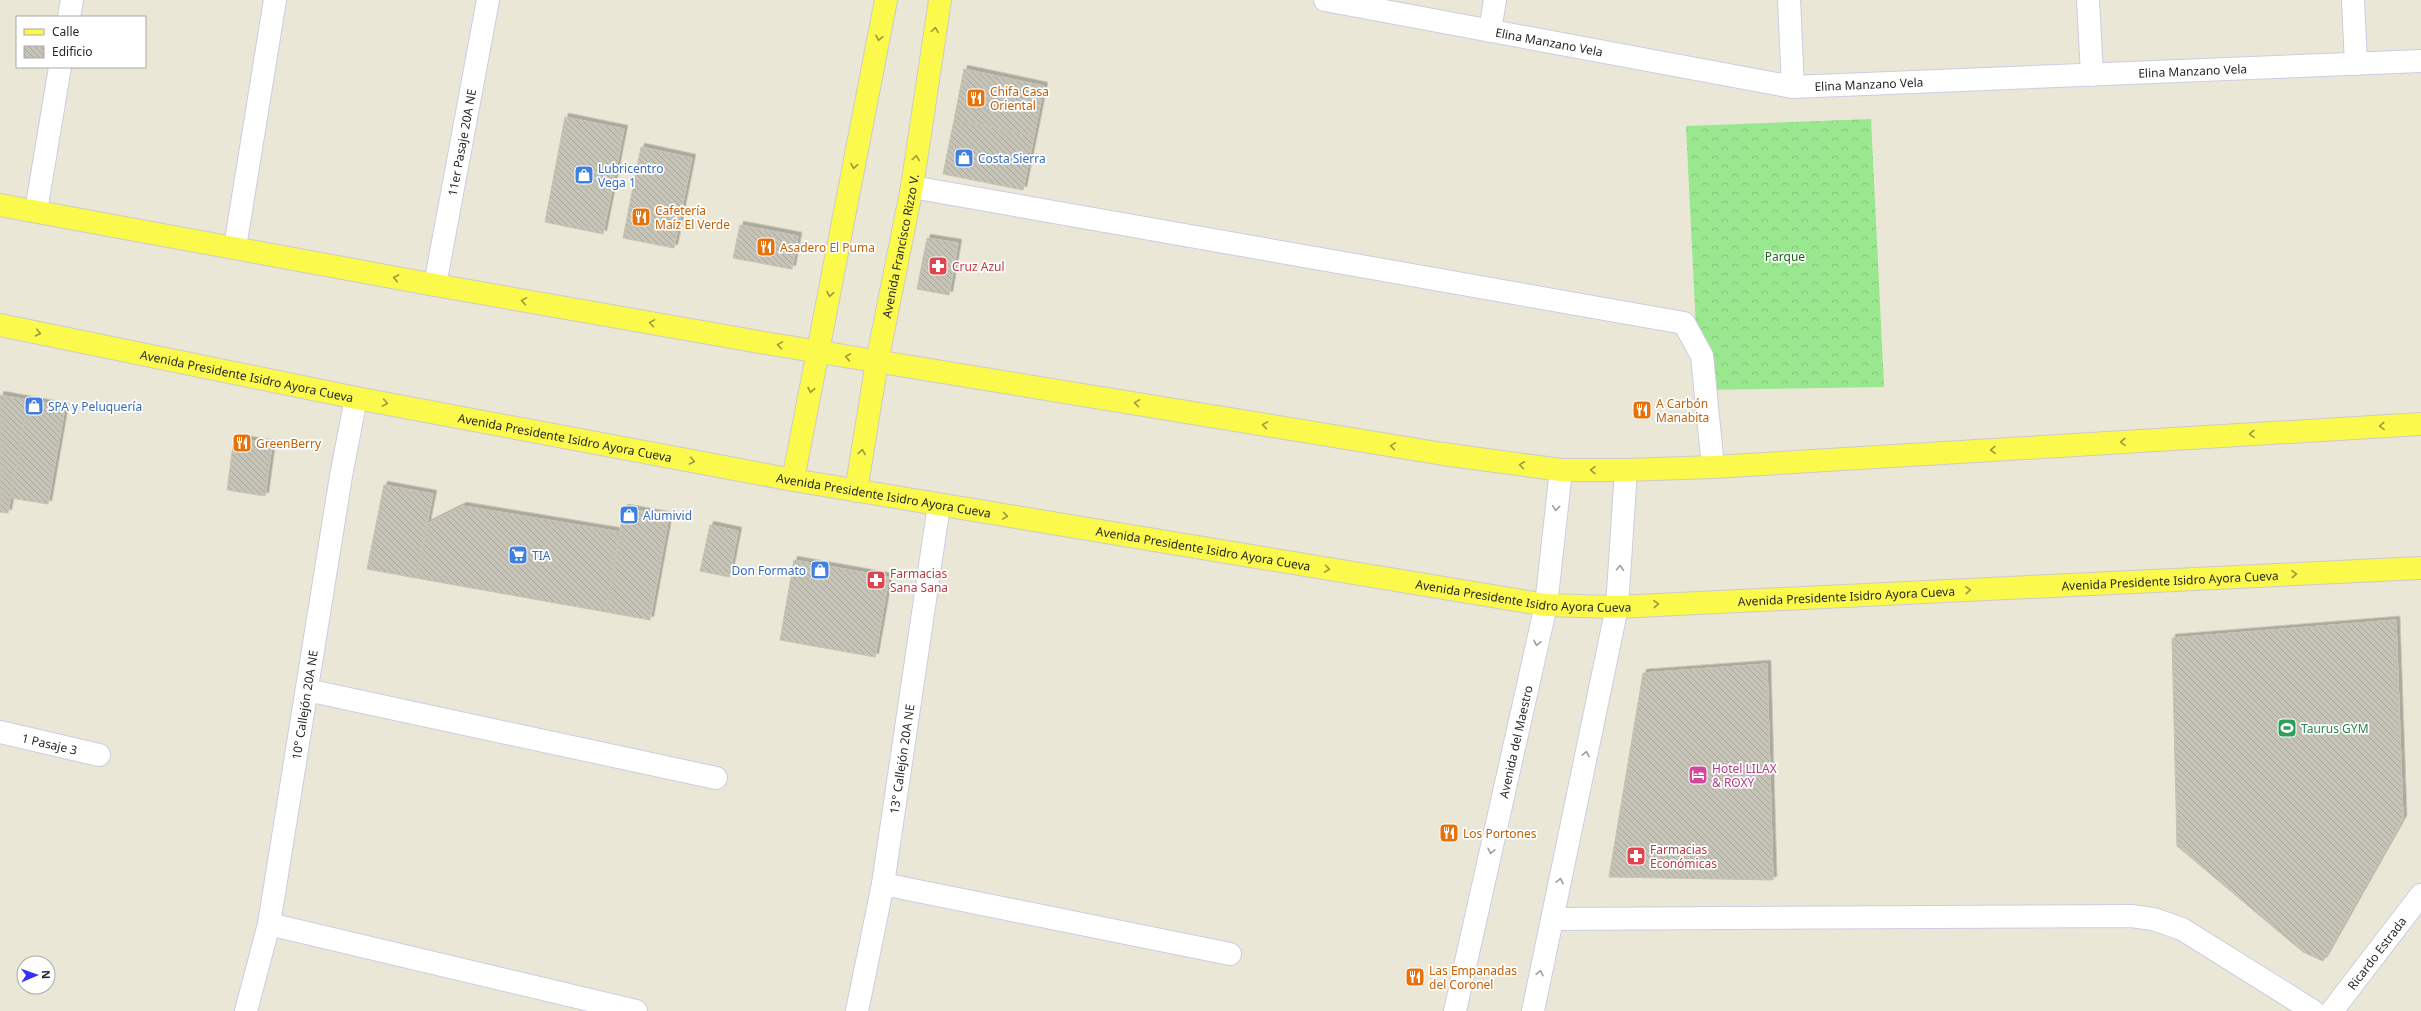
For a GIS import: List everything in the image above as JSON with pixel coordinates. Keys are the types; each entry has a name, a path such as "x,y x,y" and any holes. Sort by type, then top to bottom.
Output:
{"main road":[{"path":"793,480 886,0"},
{"name":"Avenida Francisco Rizzo V.","path":"856,491 877,362 912,187 940,0"},
{"path":"0,205 435,285 818,352 1443,454 1560,470 1626,470 1713,467 2421,424"},
{"name":"Avenida Presidente Isidro Ayora Cueva","path":"0,325 356,398 793,480 1546,604 1618,607 2421,568"}],"street":[{"path":"69,16 72,0"},
{"path":"235,247 275,0"},
{"name":"11er Pasaje 20A NE","path":"435,285 488,0"},
{"name":"Elina Manzano Vela","path":"1324,0 1793,87 2421,61"},
{"path":"1490,31 1495,0"},
{"path":"1790,0 1793,87"},
{"path":"2088,0 2092,75"},
{"path":"2353,0 2356,64"},
{"path":"36,211 60,68"},
{"path":"912,187 1684,323 1702,356 1713,467"},
{"name":"10° Callejón 20A NE","path":"246,1011 269,924 306,690 356,398"},
{"name":"Avenida del Maestro","path":"1454,1011 1546,604 1560,470"},
{"path":"1533,1011 1618,607 1626,470"},
{"name":"13° Callejón 20A NE","path":"857,1011 883,884 940,505"},
{"path":"306,690 716,778"},
{"name":"1 Pasaje 3","path":"0,732 99,755"},
{"path":"883,884 1230,954"},
{"name":"Ricardo Estrada","path":"2332,1011 2421,895"},
{"path":"1552,919 2131,916 2153,919 2182,929 2313,1011"},
{"path":"269,924 636,1011"}],"green space":[{"name":"Parque","path":"1871,119 1884,387 1699,390 1686,126"}],"building":[{"path":"964,69 1044,86 1034,136 954,120"},
{"name":"Lubricentro Vega 1","path":"565,117 624,129 603,234 545,222"},
{"path":"954,120 1034,136 1023,190 943,174"},
{"path":"641,147 692,158 674,248 623,238"},
{"name":"Asadero El Puma","path":"740,225 798,236 792,269 733,258"},
{"name":"Cruz Azul","path":"927,238 958,243 949,295 917,289"},
{"path":"0,395 28,400 8,513 0,512"},
{"path":"28,400 65,407 48,504 11,498"},
{"path":"234,438 272,444 265,496 227,490"},
{"path":"384,485 433,494 416,578 367,569"},
{"name":"TIA","path":"463,506 620,532 606,612 416,578 427,524"},
{"path":"624,508 669,516 650,620 606,612"},
{"path":"710,525 738,531 729,577 700,571"},
{"path":"794,560 889,577 875,657 780,640"},
{"name":"Taurus GYM","path":"2396,620 2403,819 2323,961 2303,952 2177,846 2172,638"},
{"name":"Hotel LILAX & ROXY","path":"1767,664 1773,880 1609,877 1643,673"}],"place":[{"name":"Chifa Casa Oriental","path":"976,98"},
{"name":"Costa Sierra","path":"964,158"},
{"name":"Lubricentro Vega 1","path":"584,175"},
{"name":"Cafetería Maíz El Verde","path":"641,217"},
{"name":"Asadero El Puma","path":"766,247"},
{"name":"Cruz Azul","path":"938,266"},
{"name":"SPA y Peluquería","path":"34,406"},
{"name":"A Carbón Manabita","path":"1642,410"},
{"name":"GreenBerry","path":"242,443"},
{"name":"Alumivid","path":"629,515"},
{"name":"TIA","path":"518,555"},
{"name":"Don Formato","path":"820,570"},
{"name":"Farmacias Sana Sana","path":"876,580"},
{"name":"Taurus GYM","path":"2287,728"},
{"name":"Hotel LILAX & ROXY","path":"1698,775"},
{"name":"Los Portones","path":"1449,833"},
{"name":"Farmacias Económicas","path":"1636,856"},
{"name":"Las Empanadas del Coronel","path":"1415,977"}]}
